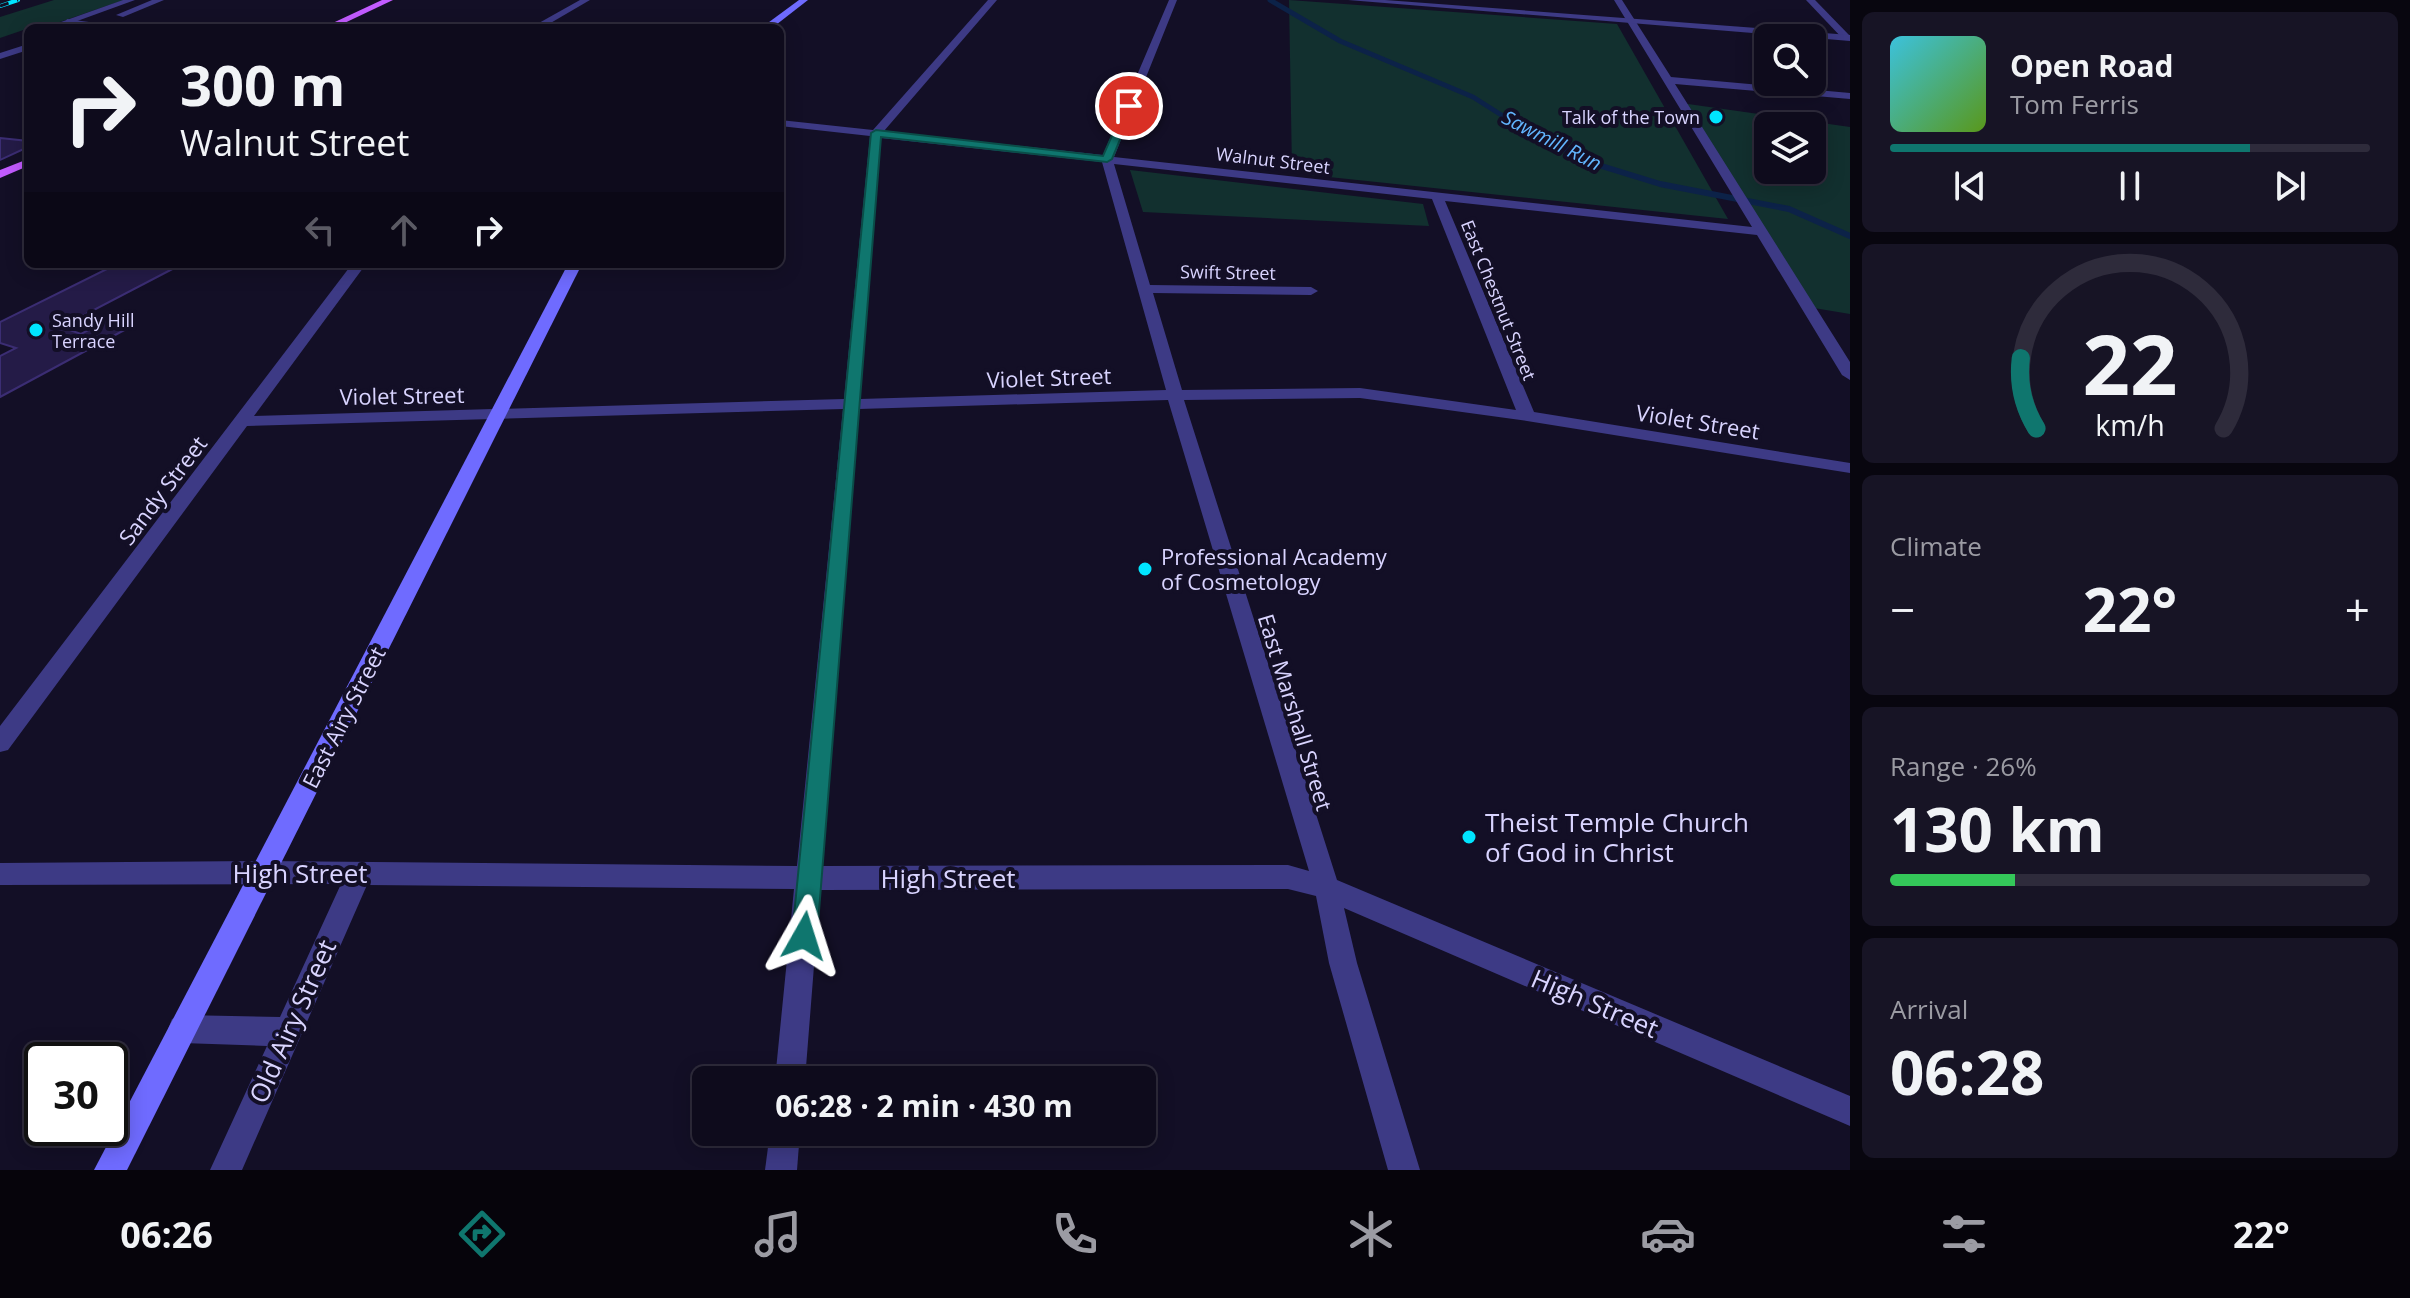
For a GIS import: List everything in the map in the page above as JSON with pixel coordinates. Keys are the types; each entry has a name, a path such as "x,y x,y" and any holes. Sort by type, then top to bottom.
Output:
{"main road":[{"path":"336,24 389,0"},
{"path":"771,24 804,0"},
{"path":"0,174 24,164"},
{"name":"East Airy Street","path":"110,1170 573,268"}],"street":[{"path":"61,24 131,0"},
{"path":"94,24 160,0"},
{"path":"542,24 586,0"},
{"path":"791,1066 876,133 993,0"},
{"path":"1107,159 1173,0"},
{"path":"1352,0 1414,2 1848,38"},
{"path":"1618,0 1850,375"},
{"path":"1810,0 1848,38"},
{"path":"67,22 75,24"},
{"path":"0,45 24,36"},
{"path":"0,56 24,48"},
{"path":"1667,80 1850,96"},
{"name":"Walnut Street","path":"784,123 1762,232"},
{"name":"East Marshall Street","path":"1107,159 1208,510 1327,888 1343,963 1404,1170"},
{"name":"East Chestnut Street","path":"1438,198 1527,416"},
{"name":"Sandy Street","path":"0,743 356,268"},
{"name":"Swift Street","path":"1145,289 1311,291"},
{"name":"Violet Street","path":"244,421 1176,395 1360,393 1527,416 1850,468"},
{"name":"High Street","path":"0,874 264,872 810,878 1288,877 1327,888 1850,1111"},
{"name":"Old Airy Street","path":"226,1170 359,873"},
{"path":"182,1029 287,1032"},
{"path":"781,1170 784,1146"}],"green space":[{"path":"54,0 124,0 54,24 24,24 24,30 0,38 0,17"},
{"path":"1289,0 1617,24 1728,219 1310,175 1292,169"},
{"path":"1681,103 1754,113 1754,184 1826,184 1826,124 1850,127 1850,314 1808,307"},
{"path":"1130,170 1423,204 1429,226 1143,212"}],"building":[{"path":"0,138 24,141 24,149 0,160"},
{"name":"Sandy Hill Terrace","path":"109,268 174,268 61,327 81,334 106,321 130,327 0,397 0,356 16,348 0,343 0,322"}],"waterway":[{"name":"Sawmill Run","path":"1270,0 1340,41 1473,97 1525,130"},
{"name":"Sawmill Run","path":"1521,128 1525,130"},
{"name":"Sawmill Run","path":"1525,130 1595,164 1660,184 1789,209 1850,236"}],"railway":[{"path":"0,6 18,0"}],"place":[{"name":"Talk of the Town","path":"1716,117"},
{"name":"Sandy Hill Terrace","path":"36,330"},
{"name":"Professional Academy of Cosmetology","path":"1145,569"},
{"name":"Theist Temple Church of God in Christ","path":"1469,837"}],"route":[{"path":"804,936 876,133 1107,159 1129,106"}]}
